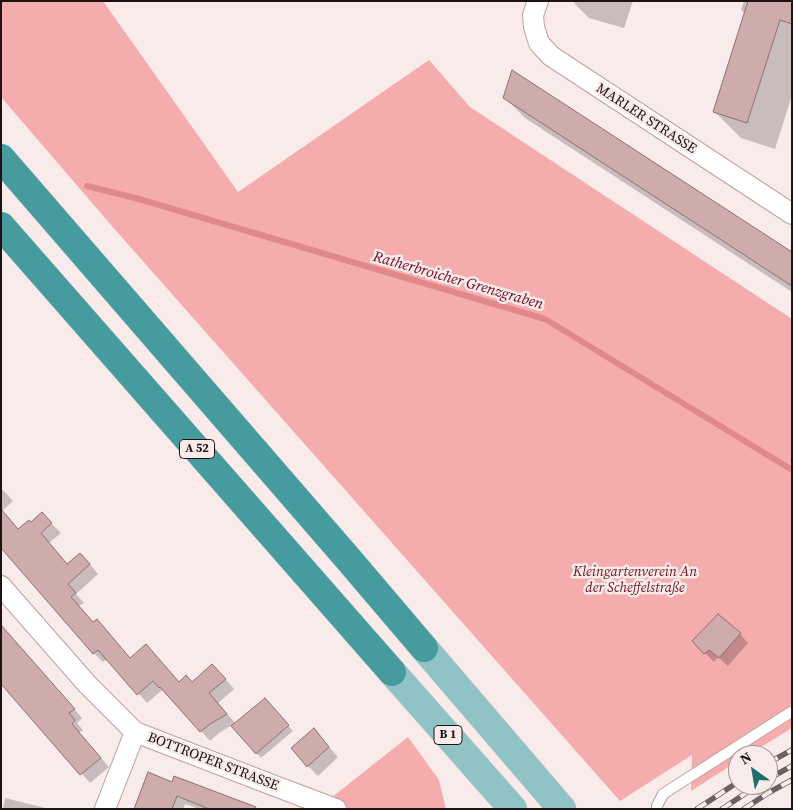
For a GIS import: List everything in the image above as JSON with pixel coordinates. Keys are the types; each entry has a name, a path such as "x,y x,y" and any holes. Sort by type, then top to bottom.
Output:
{"highway":[{"path":"1,158 424,648"},
{"name":"A 52","path":"1,226 392,672"}],"main road":[{"path":"424,648 562,809"},
{"name":"B 1","path":"392,672 512,809"}],"street":[{"name":"MARLER STRASSE","path":"538,1 533,15 534,27 539,43 551,56 792,214"},
{"name":"BOTTROPER STRASSE","path":"1,586 86,684 135,732 336,809"},
{"path":"106,809 135,732"}],"lane":[{"path":"657,809 663,794 791,712"}],"green space":[{"name":"Kleingartenverein An der Scheffelstraße","path":"1,1 103,1 238,192 429,60 470,107 792,319 792,728 764,745 728,745 728,767 691,791 692,755 620,801 111,225 1,97"},
{"path":"408,737 439,780 446,809 317,809"}],"building":[{"path":"748,1 792,1 792,24 780,20 747,123 713,112"},
{"path":"512,70 792,252 792,286 503,98"},
{"path":"1,509 18,529 29,520 31,522 42,512 52,523 41,533 67,564 80,553 90,564 68,584 76,593 71,597 93,622 97,619 130,658 146,644 179,682 186,675 192,682 212,664 226,679 209,693 227,714 200,732 153,681 137,695 98,650 93,654 1,548"},
{"path":"718,614 741,633 719,658 709,650 704,654 692,641"},
{"path":"1,625 75,709 69,713 75,720 72,724 101,758 80,775 1,684"},
{"path":"265,698 289,725 256,754 231,726"},
{"path":"314,728 329,747 307,767 291,748"},
{"path":"148,772 172,782 174,776 256,807 255,809 209,809 177,796 172,809 134,809"}],"waterway":[{"name":"Ratherbroicher Grenzgraben","path":"87,186 139,199 545,319 792,470"}],"railway":[{"path":"778,758 792,750"},
{"path":"778,774 792,766"},
{"path":"744,809 792,780"},
{"path":"697,809 728,789"},
{"path":"722,809 743,795"}]}
